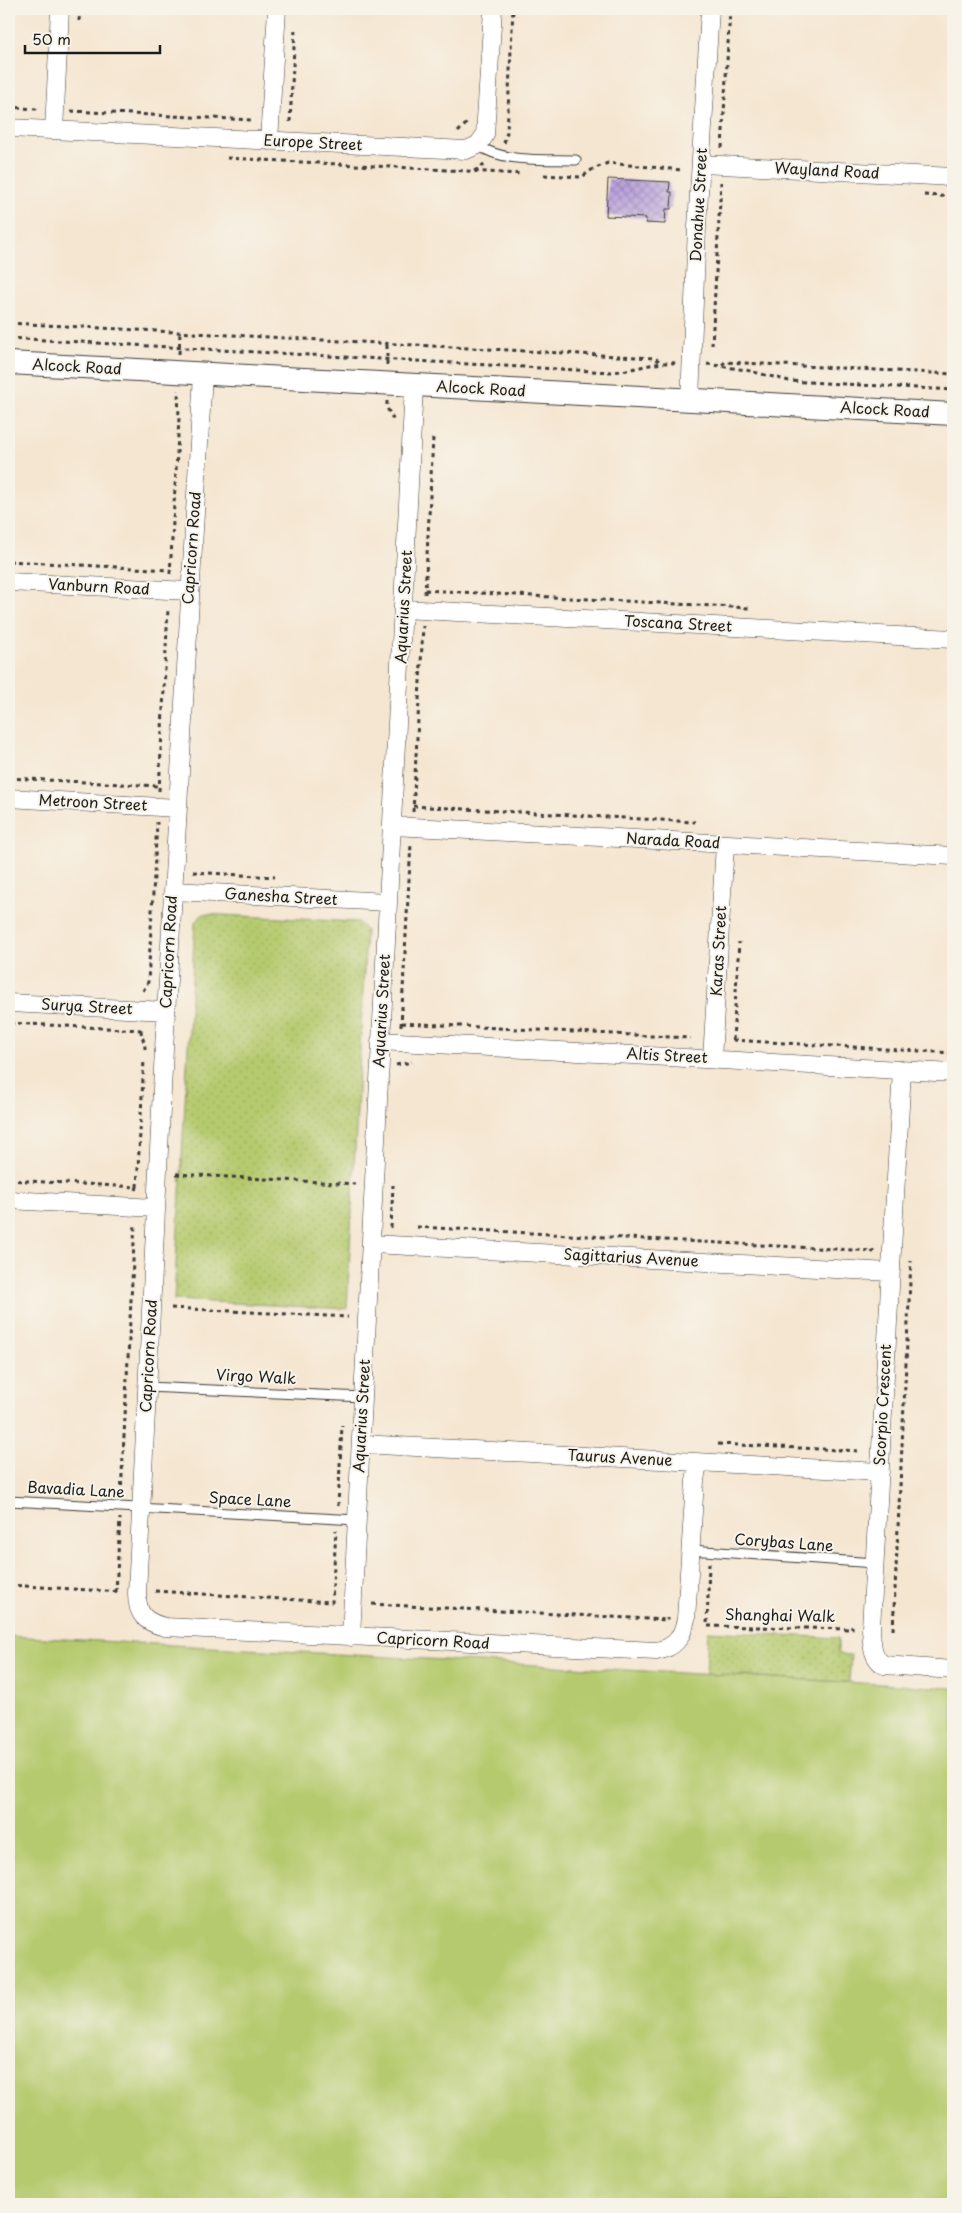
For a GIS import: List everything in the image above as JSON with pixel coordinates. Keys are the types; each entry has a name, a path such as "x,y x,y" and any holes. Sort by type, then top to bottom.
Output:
{"street":[{"path":"54,130 60,9"},
{"path":"269,141 277,9"},
{"path":"478,145 485,135 487,121 493,9"},
{"name":"Donahue Street","path":"690,400 710,9"},
{"name":"Europe Street","path":"9,128 456,150 466,150 478,145"},
{"name":"Wayland Road","path":"702,164 953,177"},
{"name":"Alcock Road","path":"9,363 953,414"},
{"name":"Capricorn Road","path":"202,374 166,1011 136,1593 144,1619 165,1627 646,1651 666,1650 680,1639 686,1619 695,1481 698,1463"},
{"name":"Aquarius Street","path":"351,1637 414,386"},
{"name":"Vanburn Road","path":"9,582 189,591"},
{"name":"Toscana Street","path":"403,609 953,639"},
{"name":"Metroon Street","path":"9,798 178,808"},
{"name":"Narada Road","path":"393,826 953,856"},
{"name":"Karas Street","path":"712,1059 725,844"},
{"name":"Ganesha Street","path":"173,891 388,902"},
{"name":"Surya Street","path":"9,1003 166,1011"},
{"name":"Altis Street","path":"380,1041 953,1073"},
{"name":"Scorpio Crescent","path":"902,1070 871,1628 874,1654 877,1661 893,1666 953,1670"},
{"path":"9,1200 156,1208"},
{"name":"Sagittarius Avenue","path":"372,1244 890,1272"},
{"name":"Taurus Avenue","path":"361,1444 880,1472"}],"lane":[{"path":"478,145 489,152 506,157 576,160"},
{"name":"Virgo Walk","path":"147,1387 363,1397"},
{"name":"Bavadia Lane","path":"9,1501 141,1507"},
{"name":"Space Lane","path":"141,1507 357,1520"},
{"name":"Corybas Lane","path":"690,1550 875,1563"}],"path":[{"path":"507,122 513,9"},
{"path":"711,364 730,9"},
{"path":"290,122 296,28"},
{"path":"9,107 36,109 36,99"},
{"path":"227,158 527,174"},
{"path":"536,174 582,177 593,169 608,163 682,169 682,178"},
{"path":"9,323 655,358 660,362 611,372 9,338"},
{"path":"143,991 148,982 158,807 179,418 178,373 180,332"},
{"path":"387,343 387,408 395,424"},
{"path":"953,374 725,362 722,365 789,381 953,390"},
{"path":"9,561 170,570"},
{"path":"425,590 750,608"},
{"path":"9,778 159,786"},
{"path":"413,806 695,822"},
{"path":"402,1023 692,1038 689,1057"},
{"path":"116,1592 145,1047 141,1030"},
{"path":"733,1040 953,1053"},
{"path":"176,1174 355,1184"},
{"path":"354,1194 355,1174"},
{"path":"9,1180 137,1187"},
{"path":"893,1630 911,1259"},
{"path":"171,1308 348,1317"},
{"path":"347,1327 348,1308"},
{"path":"155,1591 332,1602 344,1395"},
{"path":"9,1585 136,1593"},
{"path":"372,1604 667,1620"},
{"name":"Shanghai Walk","path":"707,1626 852,1629"}],"green space":[{"path":"203,914 358,922 366,930 347,1309 174,1300 195,922"},
{"path":"708,1631 838,1638 838,1654 851,1655 849,1682 706,1674"},
{"path":"9,1636 953,1688 953,2204 9,2204"}],"building":[{"path":"608,179 670,182 669,192 672,192 671,209 666,209 665,224 646,223 646,218 606,216"}]}
